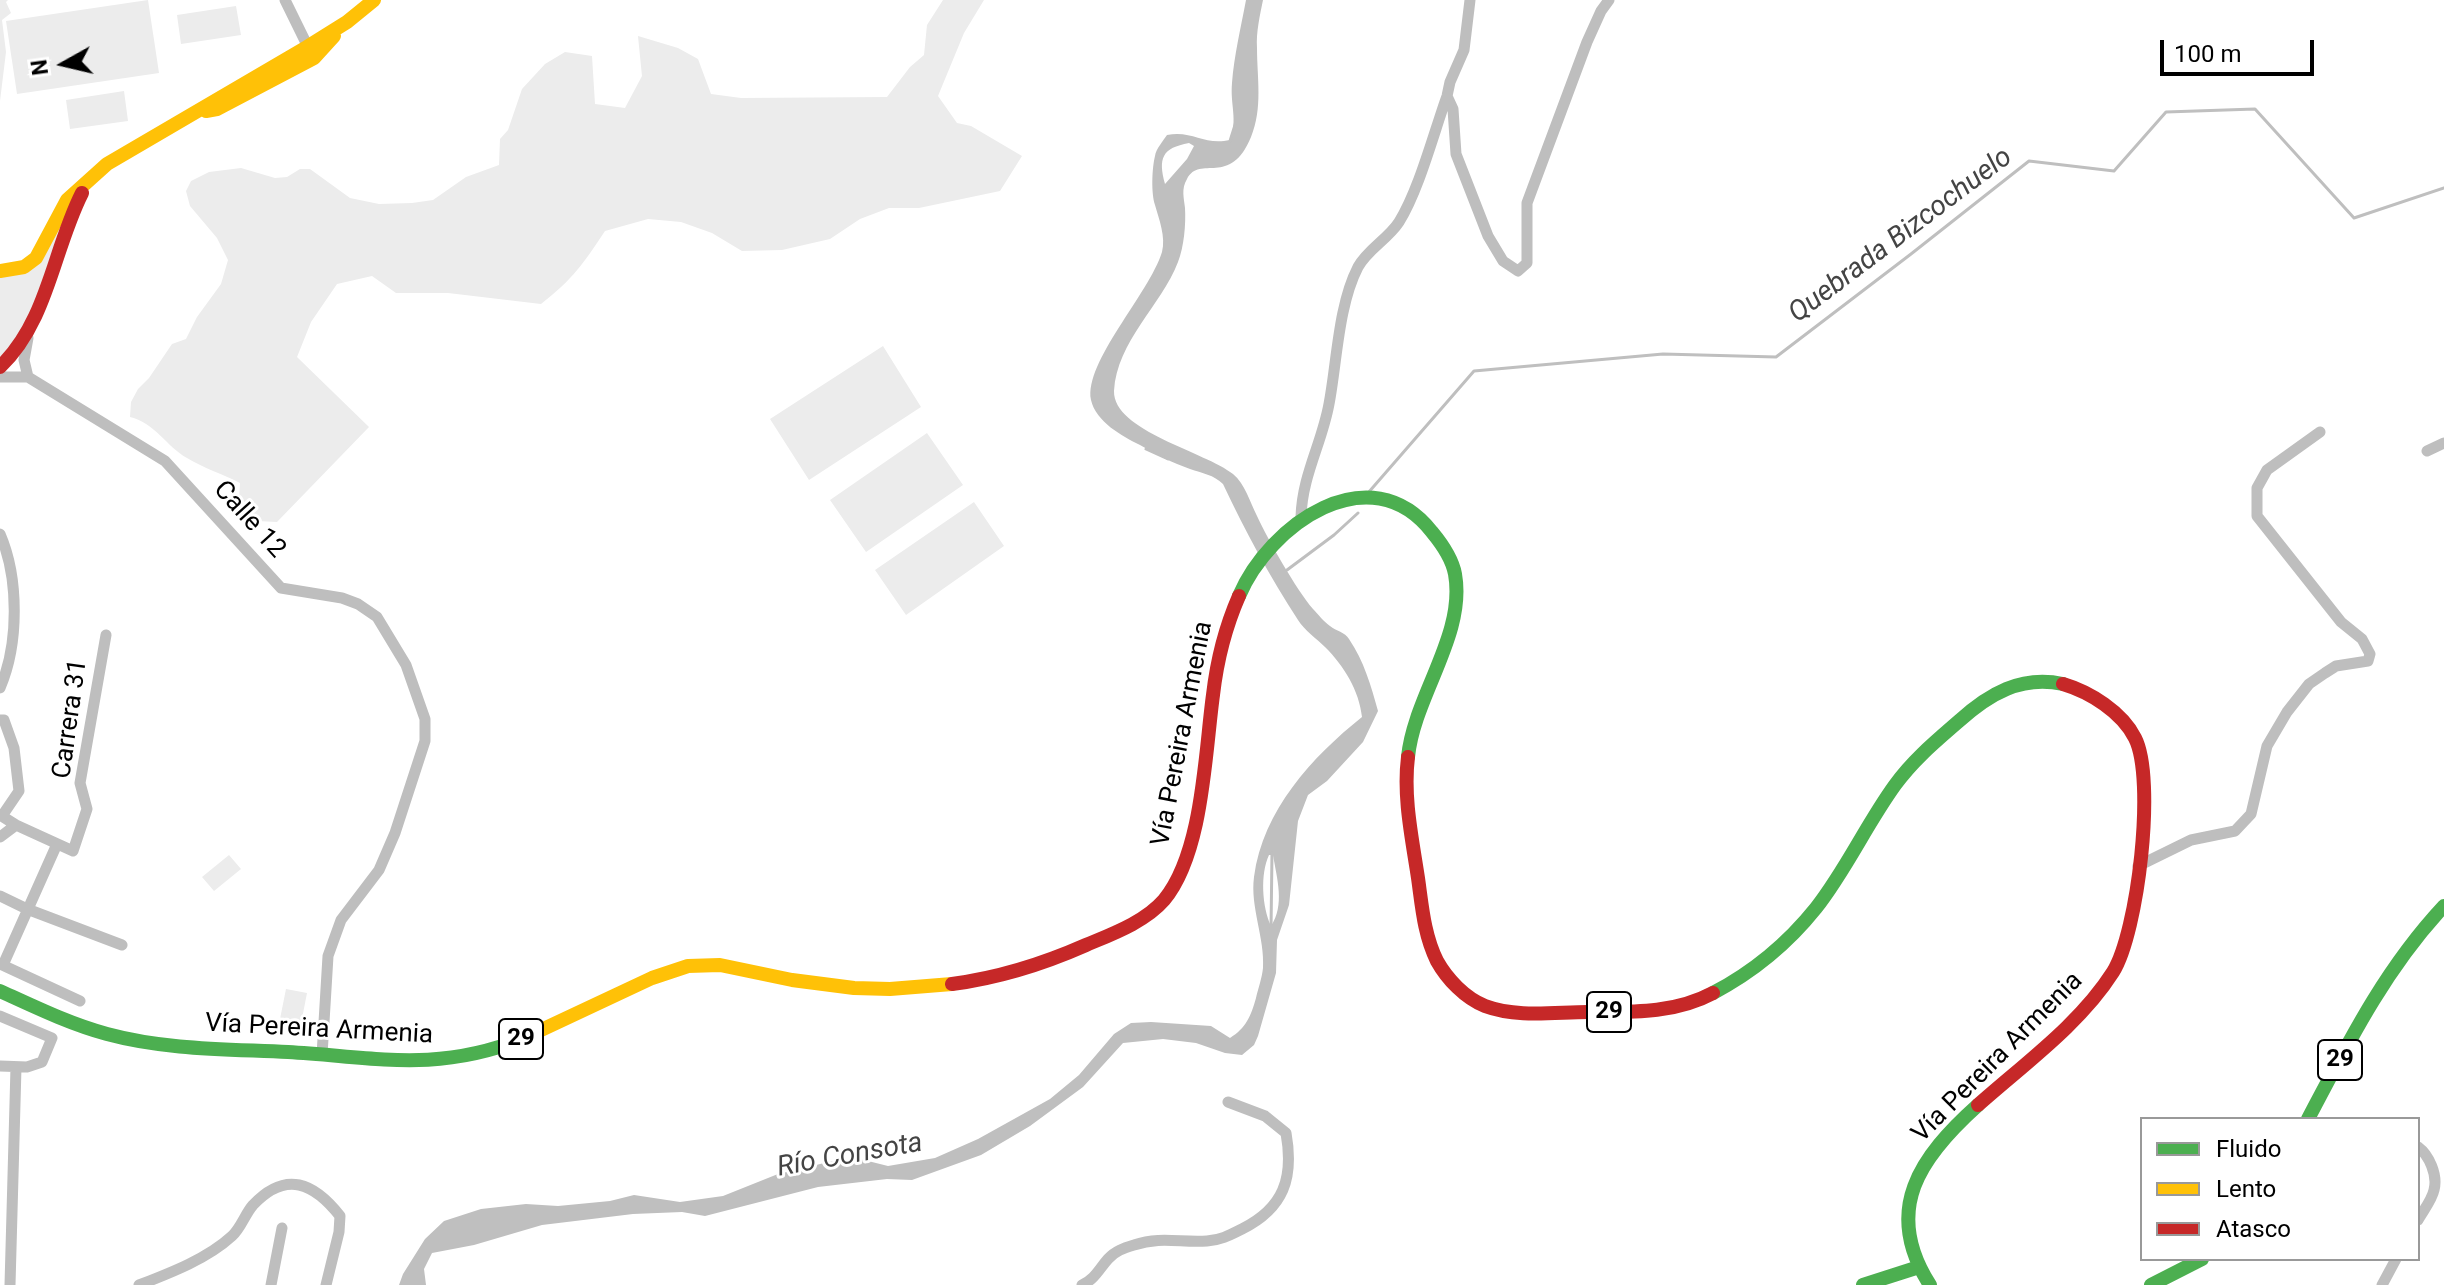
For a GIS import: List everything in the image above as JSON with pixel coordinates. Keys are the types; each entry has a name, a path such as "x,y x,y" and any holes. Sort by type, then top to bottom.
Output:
{"main road":[{"path":"0,271 24,267 36,258 67,200 119,156 198,113 213,100 310,52 374,0"},
{"path":"0,367 30,329 73,209 91,179"},
{"name":"Vía Pereira Armenia","path":"0,991 96,1031 142,1041 195,1048 408,1063 463,1059 533,1035 660,974 689,965 722,964 817,984 868,989 938,986 1013,973 1074,951 1122,928 1156,908 1170,892 1182,866 1198,808 1222,646 1239,590 1277,539 1301,517 1333,503 1359,498 1382,500 1400,505 1419,517 1450,556 1457,593 1455,612 1451,632 1413,726 1405,772 1407,804 1426,932 1434,956 1454,984 1483,1005 1534,1013 1665,1010 1707,997 1735,983 1793,932 1816,907 1915,760 1977,705 2003,689 2027,683 2057,682 2079,689 2102,703 2136,737 2145,783 2128,941 2111,976 2059,1033 1947,1136 1921,1171 1913,1187 1908,1217 1910,1241 1919,1267 1930,1285"},
{"name":"29","path":"2309,1117 2371,1001 2419,934 2444,906"},
{"path":"2151,1285 2198,1261"},
{"path":"1863,1285 1919,1267"}],"street":[{"path":"285,0 310,52"},
{"path":"1301,517 1306,475 1328,408 1344,313 1358,268 1400,220 1464,50 1470,0"},
{"path":"1447,96 1453,109 1456,154 1488,236 1503,261 1518,271 1527,263 1527,203 1587,42 1609,0"},
{"path":"0,377 28,377 24,360 30,329"},
{"name":"Calle 12","path":"28,377 165,461 281,588 342,598 377,617 406,665 425,719 425,741 383,861 341,920 328,956 322,1055"},
{"path":"2138,866 2191,840 2235,831 2251,814 2267,746 2287,712 2309,684 2336,666 2368,661 2370,654 2362,639 2341,622 2257,516 2257,488 2267,470 2320,432"},
{"path":"2427,451 2444,443"},
{"path":"0,534 11,569 13,630 6,674 0,688"},
{"name":"Carrera 31","path":"57,844 73,851 87,809 80,783 106,635"},
{"path":"0,720 4,720 14,748 19,791 1,815 57,844 1,964 80,1001"},
{"path":"0,837 16,825"},
{"path":"0,896 122,945"},
{"path":"0,1016 52,1038 42,1062 27,1067 0,1066"},
{"path":"10,1285 16,1067"},
{"path":"1082,1285 1100,1272 1107,1259 1118,1251 1164,1239 1222,1239 1256,1222 1276,1204 1288,1177 1290,1154 1286,1133 1265,1116 1228,1102"},
{"path":"2420,1148 2425,1152 2434,1174 2434,1191 2420,1216"},
{"path":"139,1285 207,1254 234,1235 253,1205 278,1187 297,1183 317,1190 340,1216 326,1285"},
{"path":"271,1285 282,1228"},
{"path":"2382,1285 2395,1261"}],"shaded area":[{"path":"0,0 8,0 11,13 2,20 6,52 0,101"},
{"path":"148,0 159,73 17,94 6,21"},
{"path":"943,0 984,0 964,33 938,96 957,123 971,126 1022,156 1000,191 919,208 889,208 860,219 830,239 782,250 742,251 712,233 681,222 648,219 605,231 577,270 541,304 448,293 396,293 372,276 337,284 311,322 297,357 369,427 277,522 238,520 240,483 187,458 153,429 130,417 131,402 138,389 172,344 186,339 197,317 221,284 228,260 217,238 190,206 186,191 191,181 209,172 241,168 275,178 287,177 300,169 310,169 350,198 379,204 433,200 466,177 499,165 500,139 508,130 522,89 545,64 565,52 592,56 595,104 625,108 642,76 638,36 678,48 698,59 711,94 741,98 887,97 910,67 924,55 927,25"},
{"path":"1246,0 1263,0 1257,36 1258,104 1255,126 1243,152 1234,162 1200,169 1187,179 1183,190 1185,221 1180,256 1123,356 1114,391 1118,405 1128,418 1237,478 1275,551 1299,589 1323,620 1345,635 1354,647 1378,711 1363,742 1327,781 1308,795 1298,821 1289,905 1277,940 1276,973 1254,1045 1242,1055 1196,1043 1163,1039 1123,1043 1083,1087 1030,1126 981,1155 912,1180 887,1179 818,1187 705,1216 682,1212 633,1214 542,1225 474,1245 432,1253 424,1269 426,1285 399,1285 425,1239 444,1221 481,1209 526,1204 558,1206 610,1201 634,1195 680,1202 723,1196 778,1174 837,1160 860,1159 888,1166 935,1158 978,1139 1050,1099 1079,1075 1114,1034 1131,1023 1211,1026 1230,1038 1247,1021 1263,968 1253,888 1259,853 1279,807 1325,749 1362,717 1360,707 1344,670 1301,624 1288,604 1258,554 1223,484 1118,433 1098,415 1091,400 1097,367 1162,252 1163,234 1152,187 1158,148 1167,135 1176,134 1213,141 1230,140 1233,73","holes":["1189,143 1194,146 1187,159 1165,184 1164,156 1173,148","1269,855 1273,855 1279,892 1278,909 1271,926 1263,890"]},
{"path":"236,6 241,35 181,44 177,15"},
{"path":"124,91 128,121 70,129 66,100"},
{"path":"67,200 35,317 0,367 0,271 24,267"},
{"path":"883,346 921,407 809,480 770,419"},
{"path":"927,433 963,485 866,552 830,500"},
{"path":"974,502 1004,546 906,615 875,570"},
{"path":"229,855 241,869 214,891 202,877"},
{"path":"286,989 307,993 300,1029 279,1024"}],"waterway":[{"name":"Quebrada Bizcochuelo","path":"1368,493 1474,371 1663,354 1776,357 2029,161 2114,171 2166,112 2255,109 2354,218 2444,188"},
{"name":"Río Consota","path":"1230,141 1236,122"},
{"name":"Río Consota","path":"1146,449 1168,459"},
{"path":"1287,570 1358,513"},
{"name":"Río Consota","path":"1271,929 1272,853"}],"traffic: fast":[{"path":"1239,596 1253,570 1273,545 1297,524 1324,508 1352,499 1380,499 1407,509 1432,532 1452,562 1456,597 1447,643 1419,711 1408,757"},
{"path":"1713,993 1756,966 1805,921 1837,878 1895,785 1917,759 1970,711 2006,689 2033,682 2063,684"},
{"path":"2309,1117 2386,981 2403,955 2444,906"},
{"path":"0,991 93,1030 174,1046 405,1060 461,1056 522,1039"},
{"path":"1930,1285 1916,1258 1909,1233 1909,1209 1914,1186 1939,1145 1978,1105"},
{"path":"2151,1285 2198,1261"},
{"path":"1863,1285 1919,1267"}],"traffic: slow":[{"path":"0,271 24,267 36,258 67,200 107,164 307,47 347,22 374,0"},
{"path":"206,111 217,109 314,58 334,36"},
{"path":"522,1039 652,978 688,966 720,965 792,980 854,988 890,989 952,984"}],"traffic: jam":[{"path":"0,367 16,349 39,307 82,193"},
{"path":"952,984 1003,974 1070,952 1128,927 1164,900 1177,880 1195,830 1217,669 1239,596"},
{"path":"1978,1105 2050,1043 2100,991 2122,952 2130,924 2144,820 2141,758 2135,738 2114,712 2084,692 2063,684"},
{"path":"1408,757 1409,818 1426,931 1437,961 1464,993 1478,1003 1497,1010 1536,1014 1652,1010 1683,1005 1713,993"}]}
